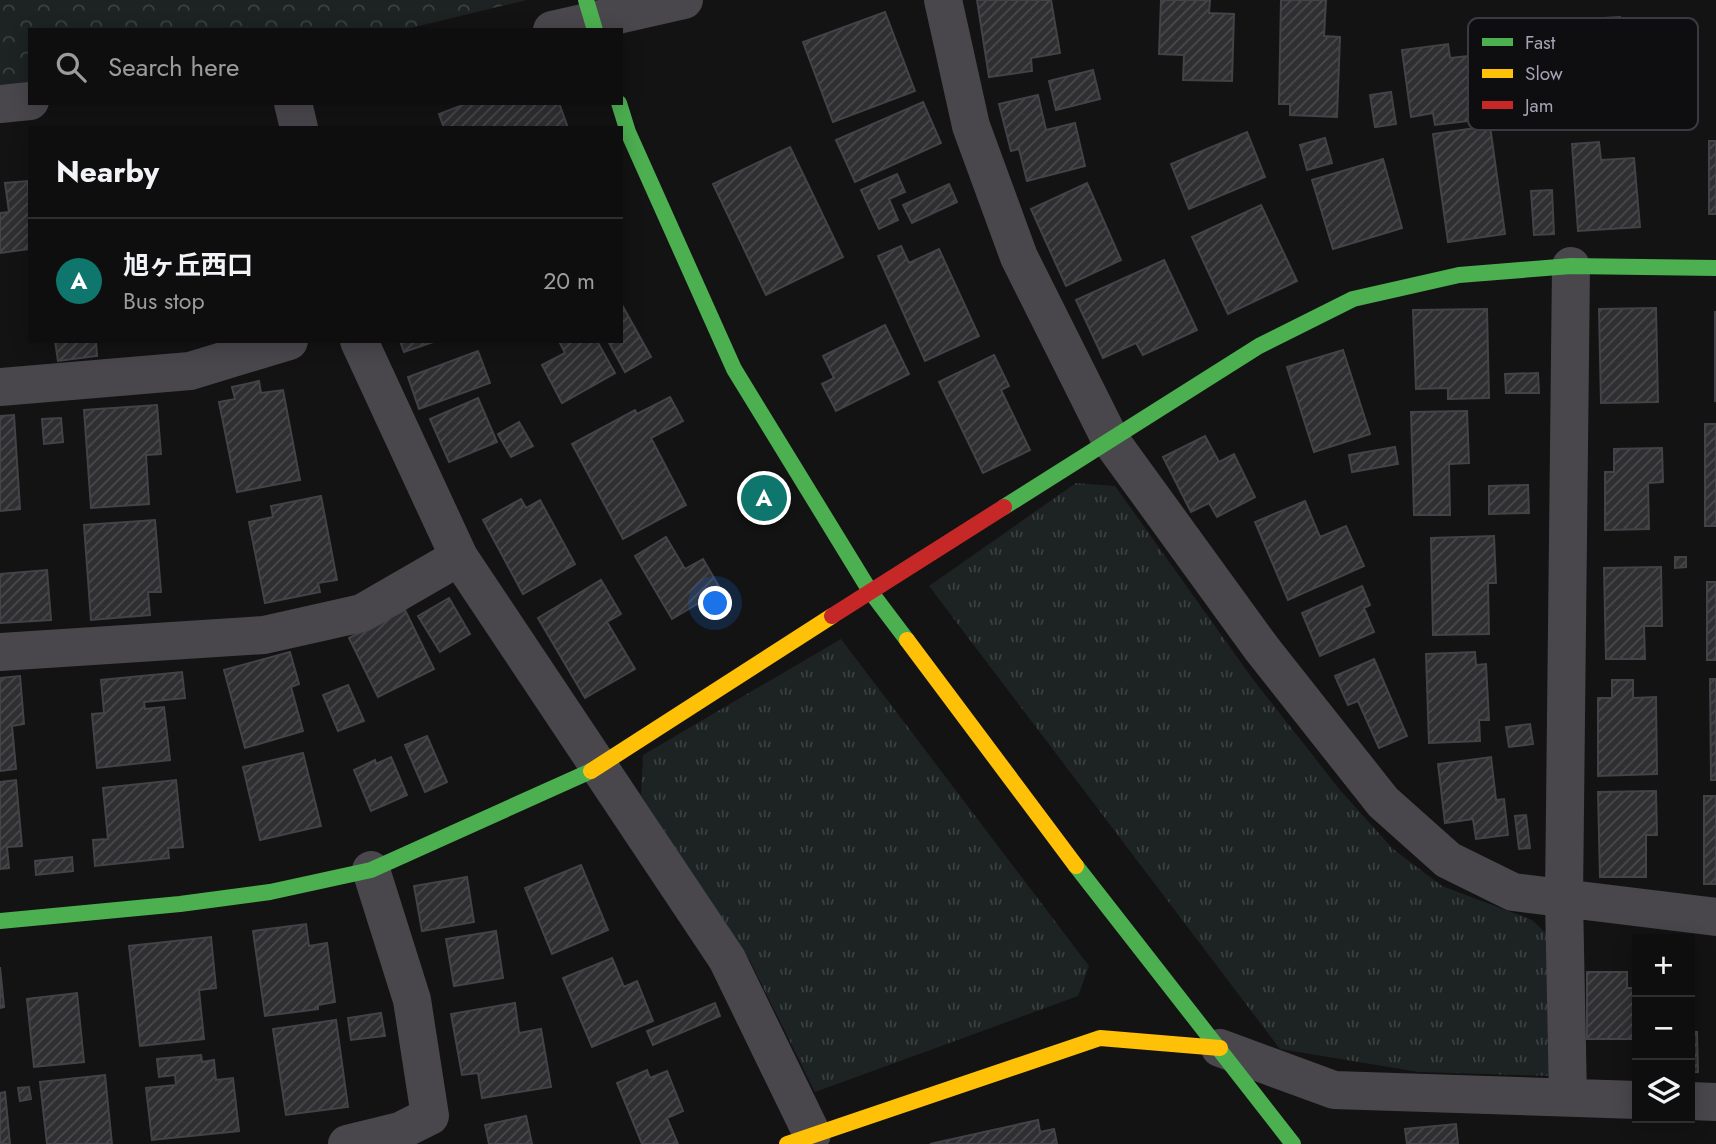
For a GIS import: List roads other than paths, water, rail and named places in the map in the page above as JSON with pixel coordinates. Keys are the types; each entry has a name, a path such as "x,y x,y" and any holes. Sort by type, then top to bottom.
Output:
{"street":[{"path":"558,28 591,17 684,0"},
{"path":"943,0 971,126 1019,257 1111,441 1262,649 1383,802 1448,860 1513,892 1716,918"},
{"path":"0,104 28,101"},
{"path":"293,105 299,126"},
{"path":"620,105 628,132 734,369 870,591 1049,831 1293,1144"},
{"path":"1568,1097 1564,899 1571,266"},
{"path":"0,922 257,894 371,870 599,767 870,591 1259,346 1353,299 1459,275 1571,266 1716,268"},
{"path":"0,387 190,371 282,343"},
{"path":"360,343 459,556 727,959 799,1139 1100,1038 1220,1048 1334,1090 1632,1100"},
{"path":"0,652 264,635 362,613 459,556"},
{"path":"347,1144 400,1131 430,1116 412,1000 371,870"},
{"path":"1695,1101 1716,1102"}],"place":[{"name":"旭ヶ丘西口","path":"764,498"}]}
